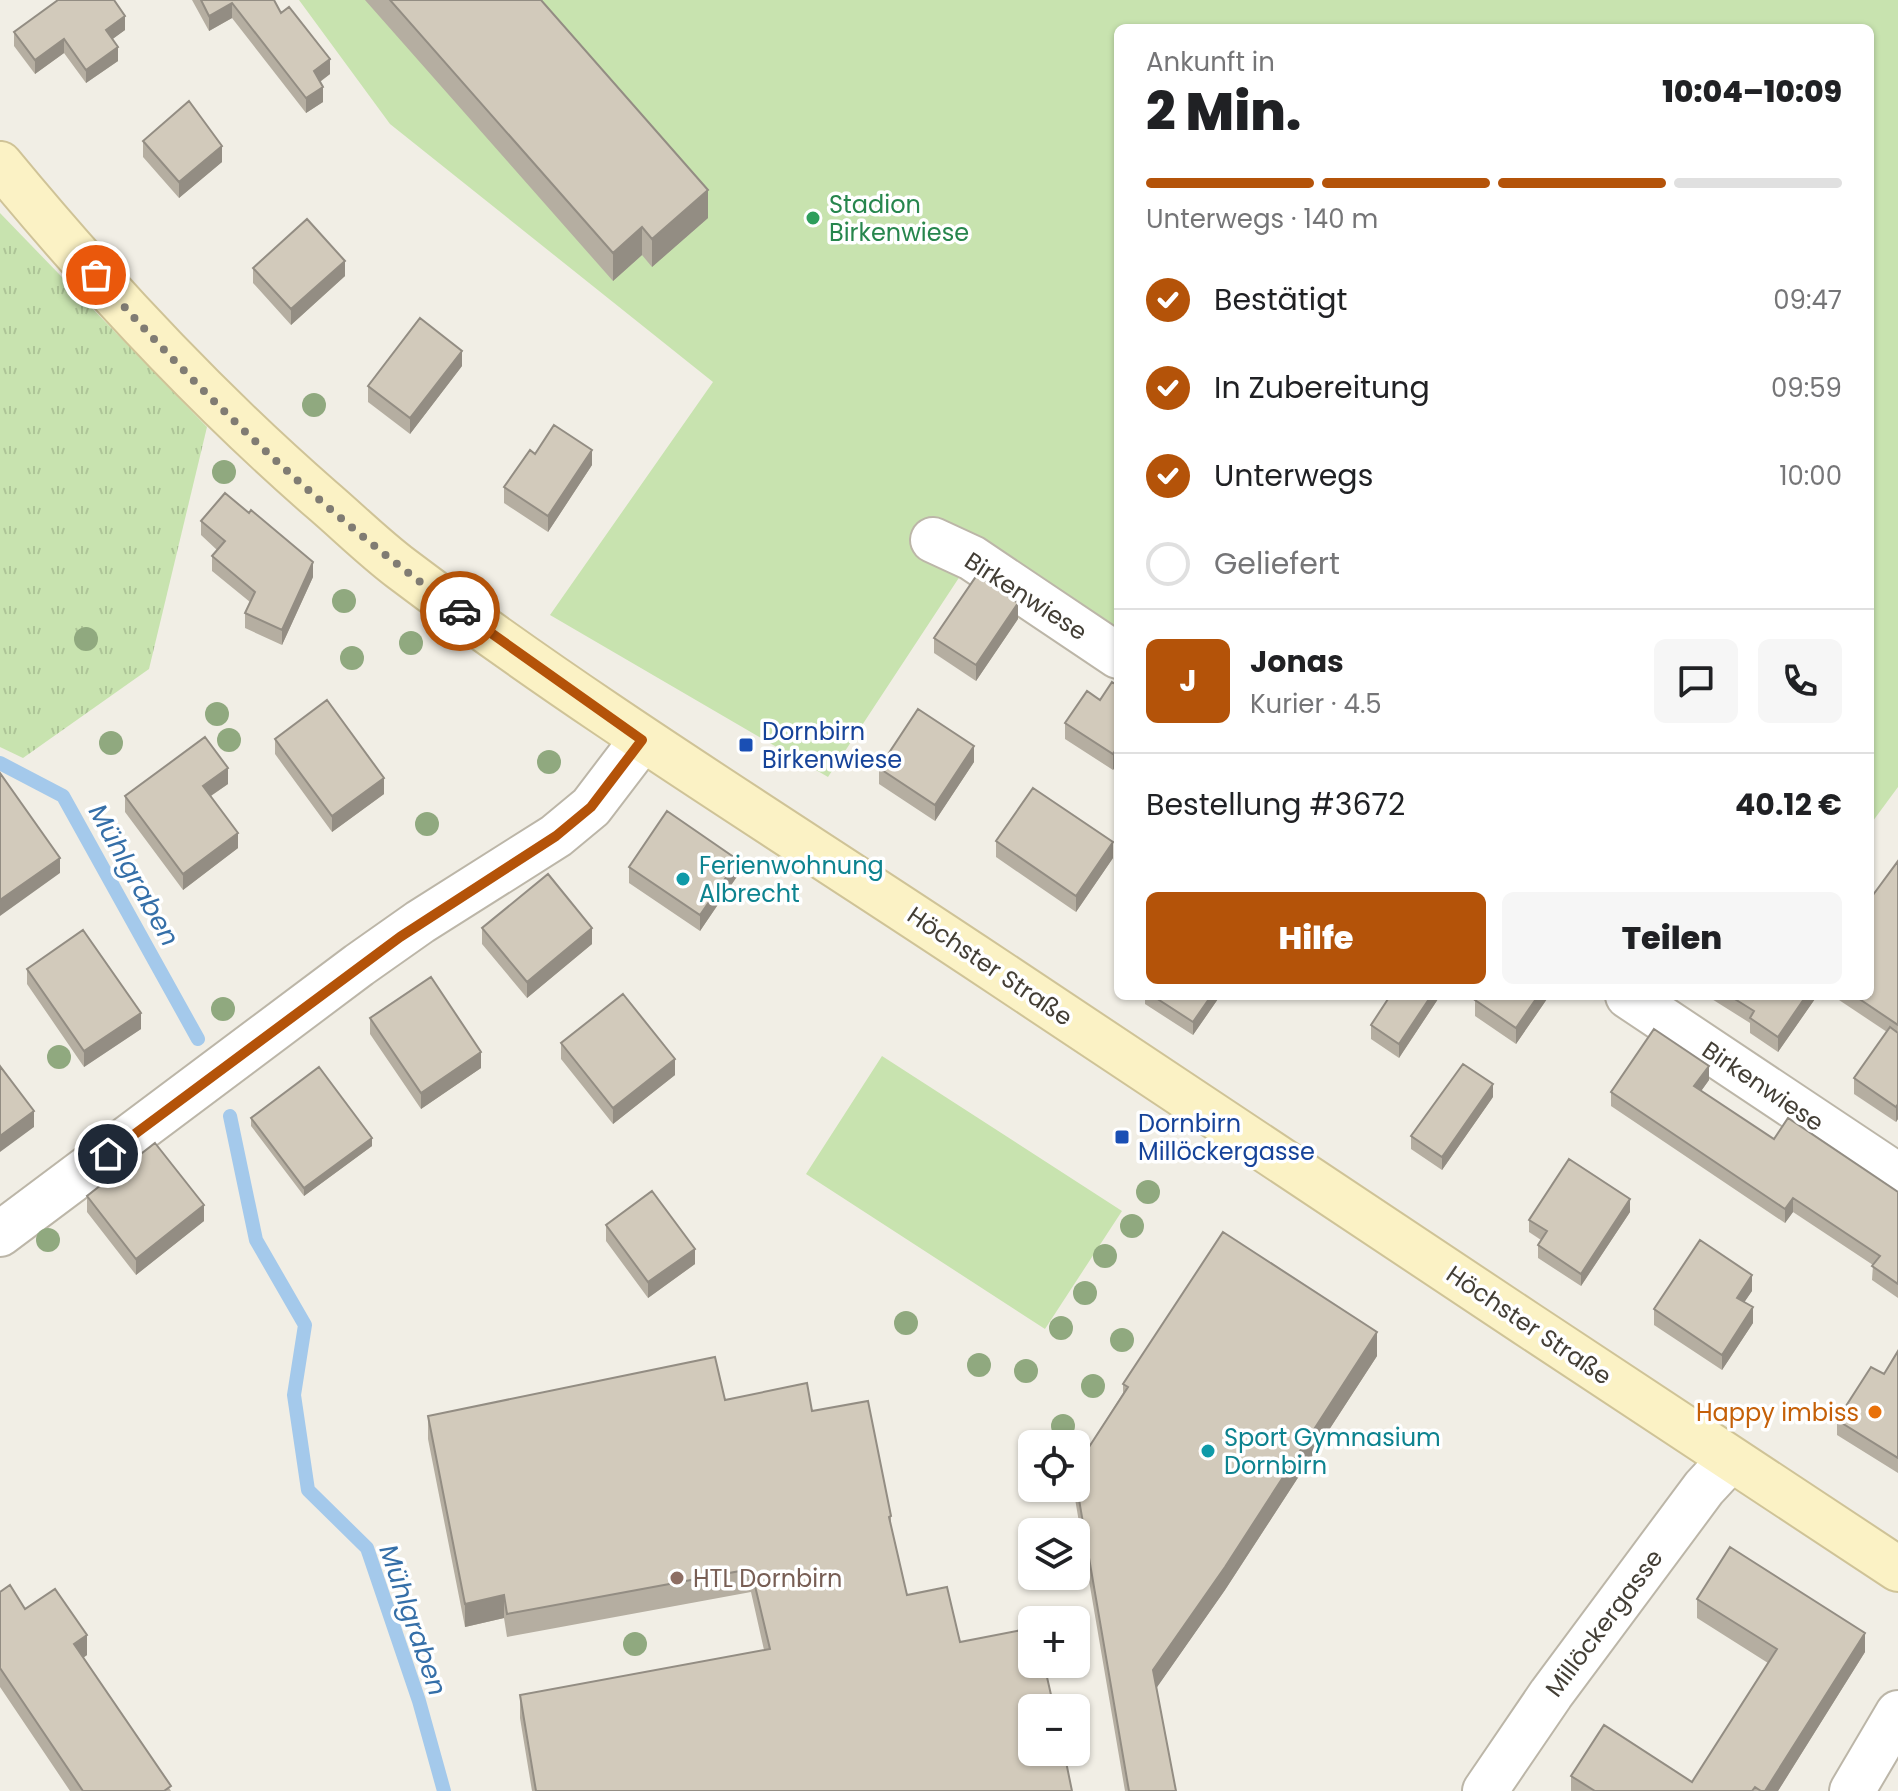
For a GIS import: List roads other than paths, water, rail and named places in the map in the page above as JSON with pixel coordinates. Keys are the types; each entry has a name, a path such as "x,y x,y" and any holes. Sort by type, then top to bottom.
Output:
{"main road":[{"name":"Höchster Straße","path":"0,164 153,341 257,443 398,566 642,740 797,838 1898,1569"}],"street":[{"name":"Birkenwiese","path":"933,540 972,558 1114,653"},
{"path":"0,1234 359,965 420,922 556,836 591,807 642,740"},
{"name":"Birkenwiese","path":"1634,1000 1898,1176"},
{"name":"Millöckergasse","path":"1485,1791 1551,1694 1704,1488 1730,1460"},
{"path":"1852,1791 1898,1713"}],"waterway":[{"name":"Mühlgraben","path":"0,763 63,796 198,1039"},
{"name":"Mühlgraben","path":"230,1116 256,1240 305,1325 294,1395 308,1490 367,1548 419,1701 444,1791"}],"place":[{"name":"Stadion Birkenwiese","path":"813,218"},
{"name":"Dornbirn Birkenwiese","path":"746,745"},
{"name":"Ferienwohnung Albrecht","path":"683,879"},
{"name":"Dornbirn Millöckergasse","path":"1122,1137"},
{"name":"Happy imbiss","path":"1875,1412"},
{"name":"Sport Gymnasium Dornbirn","path":"1208,1451"},
{"name":"HTL Dornbirn","path":"677,1578"}]}
